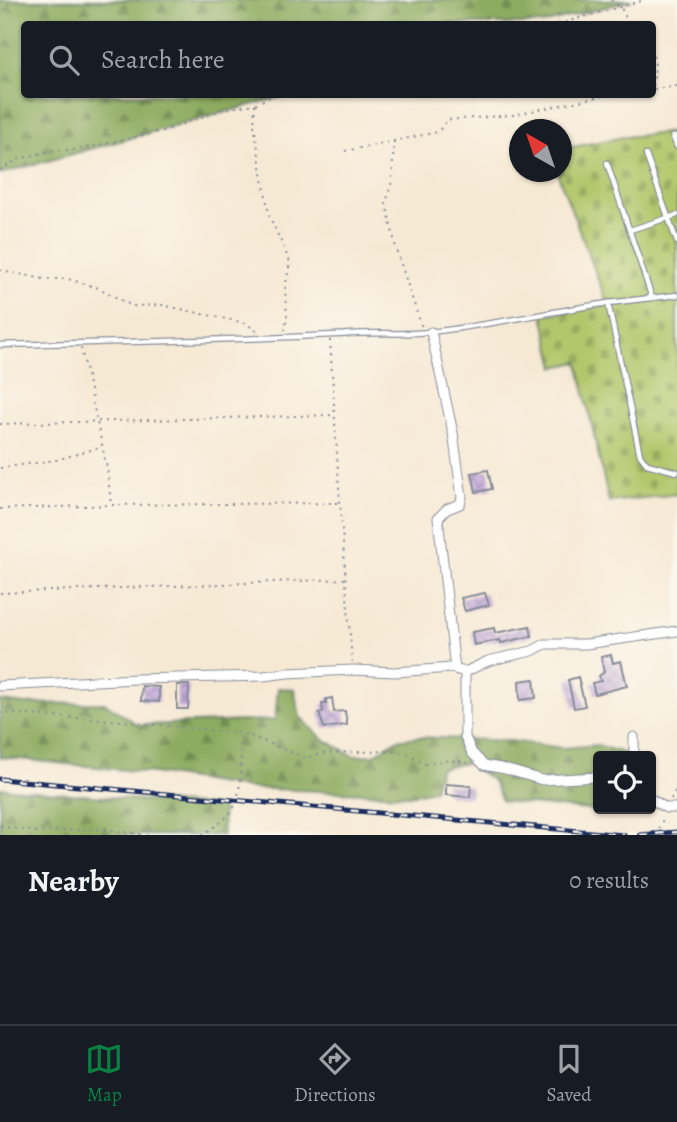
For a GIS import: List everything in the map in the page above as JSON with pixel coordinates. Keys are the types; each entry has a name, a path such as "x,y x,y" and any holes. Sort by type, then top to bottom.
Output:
{"street":[{"path":"427,332 453,433 462,497 460,503 447,509 438,518 468,747 484,765 542,780 593,777"},
{"path":"0,686 353,670 460,670 532,651 545,644 586,644 677,631"},
{"path":"634,737 634,751"},
{"path":"656,802 666,808 677,808"}],"lane":[{"path":"677,136 673,137 677,147"},
{"path":"646,155 677,242"},
{"path":"607,163 652,298"},
{"path":"631,230 677,215"},
{"path":"0,345 271,339 427,332 492,325 608,303 677,295"},
{"path":"608,303 640,456 647,464 677,472"}],"path":[{"path":"611,0 621,8 628,21"},
{"path":"570,21 645,0"},
{"path":"656,89 677,86"},
{"path":"0,170 19,159 54,150 77,150 134,138 166,130 223,109 255,104 268,98"},
{"path":"345,150 438,132 447,120 513,115 593,98"},
{"path":"255,104 254,125 270,215 290,262 285,289 287,316 284,338"},
{"path":"394,141 392,181 386,203 397,252 427,332"},
{"path":"0,270 44,279 68,279 99,288 132,306 162,305 220,320 245,323 271,339"},
{"path":"330,335 353,670"},
{"path":"80,343 100,447 107,468 111,505"},
{"path":"0,424 334,415"},
{"path":"0,468 56,460 100,447"},
{"path":"0,509 340,503"},
{"path":"0,593 345,579"},
{"path":"0,713 76,717 241,733 305,758 325,753 389,751 409,754 425,764 448,760 484,765"},
{"path":"202,835 223,821 234,806 238,790 241,733"},
{"path":"656,835 677,787"},
{"path":"0,827 37,832 101,829 147,835"}],"green space":[{"path":"0,0 632,0 554,21 21,21 21,98 277,98 0,174"},
{"path":"677,132 677,494 609,502 578,362 555,367 543,315 606,306 605,297 561,182 572,182 572,147 624,137"},
{"path":"278,688 294,689 300,717 323,739 354,756 374,755 396,740 420,737 510,741 563,748 597,745 617,751 593,751 593,810 502,801 493,781 467,763 440,768 434,790 409,795 248,788 154,773 0,757 0,701 24,704 105,703 138,725 275,720"},
{"path":"0,788 222,807 223,835 0,835"}],"building":[{"path":"488,470 492,489 476,492 472,473"},
{"path":"485,593 489,605 465,611 461,598"},
{"path":"530,626 532,636 501,643 500,640 474,645 472,632 494,628 495,633"},
{"path":"611,655 613,663 621,661 627,686 595,694 592,683 601,681 599,676 604,672 601,657"},
{"path":"578,677 585,706 574,708 568,680"},
{"path":"534,679 536,698 520,700 519,681"},
{"path":"177,685 189,685 188,709 177,709"},
{"path":"142,686 159,687 159,702 141,701"},
{"path":"332,698 334,712 345,711 347,725 324,728 319,713 323,712 322,704 326,704 326,699"},
{"path":"446,784 471,786 470,797 446,795"}],"railway":[{"path":"0,779 624,835"},
{"path":"640,835 677,832"}]}
